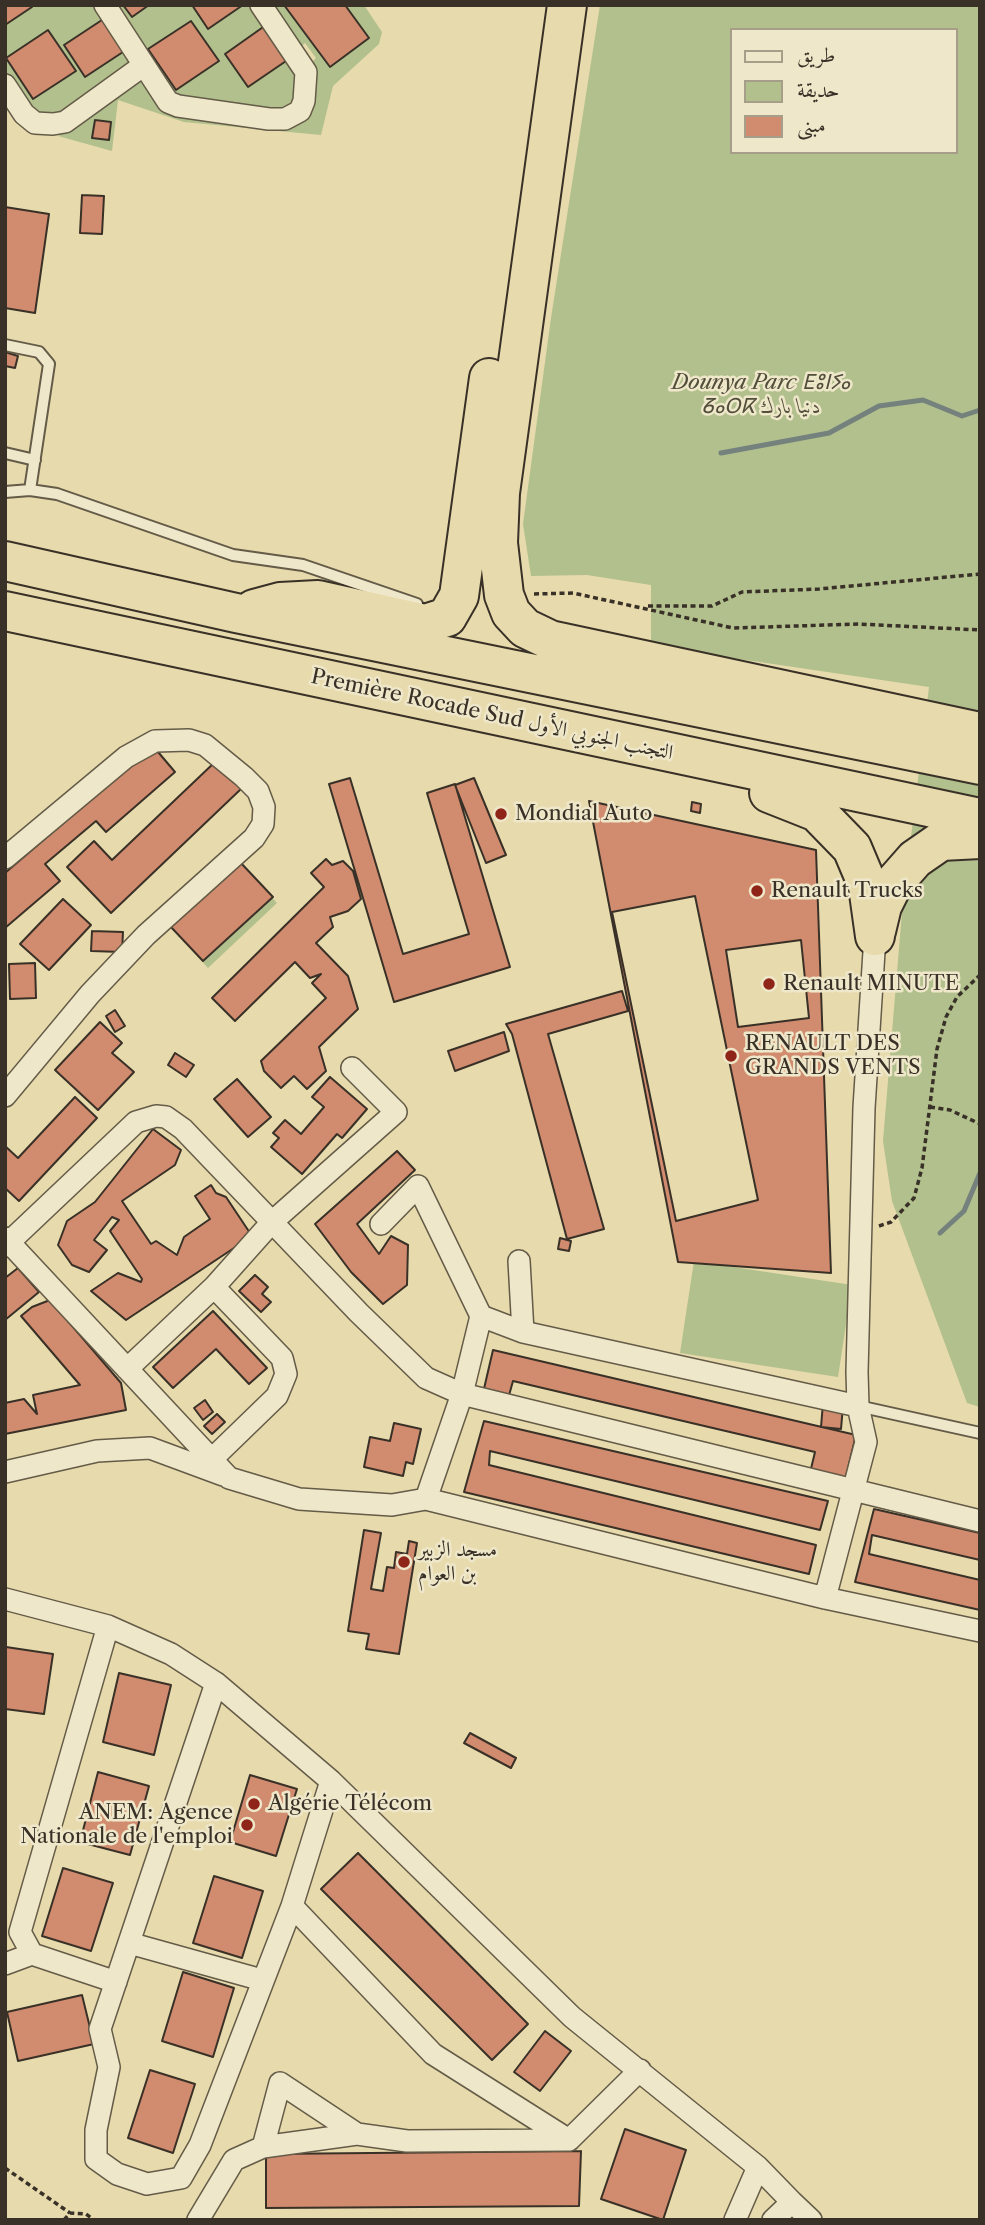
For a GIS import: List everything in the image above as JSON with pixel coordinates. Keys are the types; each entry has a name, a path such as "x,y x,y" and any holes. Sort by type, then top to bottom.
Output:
{"highway":[{"path":"542,5 500,493 498,542 504,595 511,612 525,628 550,640 980,732"},
{"path":"236,613 280,602 318,600 433,624 453,611 443,597 516,283 567,5"},
{"path":"5,561 236,613 980,765"},
{"name":"Première Rocade Sud التجنب الجنوبي الأول","path":"5,611 980,818"},
{"path":"357,686 774,794 817,812 852,848 860,865 868,886 875,936"},
{"path":"875,936 882,906 893,884 915,859 941,841 980,839"}],"street":[{"path":"105,5 162,94 178,106 269,119 294,115 304,101 306,72 261,5"},
{"path":"5,85 24,114 35,123 53,124 65,122 144,65"},
{"path":"5,858 125,757 155,741 189,740 205,745 244,777 258,792 264,807 263,824 254,838 146,935 90,994 5,1096"},
{"path":"825,1598 866,1442 858,1406 864,1108 875,936"},
{"path":"127,1368 214,1287 272,1222 396,1112 352,1068"},
{"path":"229,1478 7,1242 136,1122 156,1116 166,1117 183,1129 359,1314 426,1378 462,1394 980,1521"},
{"path":"381,1224 418,1186 481,1316 462,1394 426,1499"},
{"path":"519,1261 523,1332"},
{"path":"212,1459 277,1396 286,1374 282,1358 214,1287"},
{"path":"481,1316 523,1332 858,1406"},
{"path":"5,1472 97,1451 150,1448 229,1478 299,1499 392,1505 426,1499 825,1598 980,1631"},
{"path":"5,1599 108,1626 171,1654 216,1683 331,1781 572,2017 758,2167 811,2220"},
{"path":"32,1954 20,1932 108,1626"},
{"path":"216,1683 100,2029 109,2067 96,2130 96,2159 117,2174 147,2184 181,2178 200,2145 292,1906 331,1781"},
{"path":"292,1906 433,2054 569,2140"},
{"path":"129,1942 262,1980"},
{"path":"5,1964 32,1954 116,1982"},
{"path":"198,2220 234,2160 263,2147 357,2134 407,2141 569,2140 640,2070"},
{"path":"263,2147 280,2082 357,2134"},
{"path":"736,2220 758,2167"},
{"path":"773,2220 792,2202"}],"lane":[{"path":"5,345 39,352 50,364 30,490"},
{"path":"5,453 35,460"},
{"path":"5,492 30,490 70,498 233,555 303,565 417,604 443,597"},
{"path":"858,1406 980,1433"}],"path":[{"path":"643,606 712,606 742,592 819,589 980,574"},
{"path":"504,595 573,593 643,606 733,628 859,624 980,630"},
{"path":"862,1227 891,1222 914,1198 922,1168 937,1049 946,1017 957,997 980,975"},
{"path":"930,1107 950,1110 980,1124"},
{"path":"5,2168 70,2213 86,2214 94,2220"},
{"path":"64,2220 70,2213"}],"green space":[{"path":"5,5 97,5 137,62 63,115 51,118 30,110 5,72"},
{"path":"118,5 252,5 298,74 295,100 277,110 177,96"},
{"path":"272,5 364,5 382,32 379,44 333,86 321,135 184,122 118,100 112,151 58,136 139,80 150,93 284,126 315,77 313,61 316,58 305,43 301,47"},
{"name":"Dounya Parc ⴹⵓⵏⵢⴰ ⵒⴰⵔⴽ دنيا بارك","path":"600,5 980,5 980,1407 967,1403 892,1201 883,1141 902,912 929,687 651,646 651,585 587,575 531,576 523,524 551,318"},
{"path":"245,869 277,903 208,968 176,933"},
{"path":"694,1261 852,1285 838,1377 680,1353"}],"building":[{"path":"5,5 31,5 32,7 5,25"},
{"path":"123,5 149,5 132,17"},
{"path":"192,5 243,5 208,29"},
{"path":"284,5 345,5 369,38 330,67"},
{"path":"105,18 126,50 85,77 64,45"},
{"path":"191,21 219,61 176,90 148,49"},
{"path":"266,25 289,59 248,87 225,54"},
{"path":"48,30 76,71 33,99 6,58"},
{"path":"95,120 111,122 109,140 92,138"},
{"path":"82,195 104,196 102,234 80,233"},
{"path":"5,207 49,214 35,313 5,308"},
{"path":"5,352 18,356 15,368 5,366"},
{"path":"153,746 175,772 106,832 96,821 45,864 60,881 5,928 5,873"},
{"path":"216,761 242,788 111,913 67,867 94,841 112,860"},
{"path":"350,778 403,954 469,934 427,793 455,784 510,967 394,1002 329,784"},
{"path":"474,778 506,855 486,863 455,785"},
{"name":"RENAULT DES GRANDS VENTS","path":"589,801 816,850 831,1273 678,1262"},
{"path":"692,802 701,804 700,813 691,811"},
{"path":"326,859 332,865 343,861 353,871 361,899 348,911 330,917 333,927 316,943 348,976 358,1009 319,1047 326,1071 307,1089 294,1076 281,1088 264,1071 261,1061 326,998 312,983 321,974 310,978 295,962 235,1021 212,998 324,887 311,873"},
{"path":"240,862 273,897 203,961 170,926"},
{"name":"RENAULT DES GRANDS VENTS","path":"695,896 758,1200 676,1221 612,912"},
{"path":"63,899 91,925 49,970 20,944"},
{"path":"92,931 123,932 122,952 91,951"},
{"name":"Renault MINUTE","path":"801,940 809,1018 738,1027 726,950"},
{"path":"35,963 36,998 10,999 9,964"},
{"path":"622,991 628,1011 548,1034 604,1229 567,1239 512,1034 506,1024"},
{"path":"115,1010 125,1026 115,1032 106,1016"},
{"path":"100,1022 122,1043 112,1053 134,1072 98,1110 55,1070"},
{"path":"504,1032 509,1051 455,1071 448,1051"},
{"path":"175,1053 194,1065 186,1077 168,1065"},
{"path":"330,1077 367,1109 342,1138 337,1134 302,1174 271,1147 279,1138 273,1133 285,1120 301,1134 324,1107 312,1097"},
{"path":"237,1079 271,1117 248,1137 214,1099"},
{"path":"75,1097 97,1118 19,1201 5,1188 5,1146 18,1158"},
{"path":"153,1129 181,1150 175,1165 122,1201 151,1244 156,1241 177,1255 184,1237 210,1219 195,1196 211,1185 216,1193 226,1197 252,1236 126,1320 91,1291 118,1273 141,1282 142,1279 110,1231 119,1220 112,1217 94,1240 107,1250 89,1272 72,1265 58,1245 67,1221 95,1202"},
{"path":"397,1151 415,1170 357,1224 379,1254 391,1236 408,1245 407,1285 383,1304 351,1272 315,1224"},
{"path":"560,1238 571,1241 569,1251 558,1249"},
{"path":"18,1268 39,1292 5,1320 5,1278"},
{"path":"255,1275 268,1287 262,1294 271,1302 261,1312 239,1291"},
{"path":"50,1300 121,1383 126,1410 5,1434 5,1403 24,1399 37,1414 33,1395 80,1385 21,1316 32,1307"},
{"path":"213,1311 267,1368 249,1384 216,1349 173,1388 153,1367"},
{"path":"493,1350 856,1435 844,1485 809,1477 815,1452 513,1381 508,1399 483,1393"},
{"path":"205,1400 213,1412 203,1420 194,1408"},
{"path":"823,1403 843,1406 841,1429 821,1427"},
{"path":"217,1414 225,1422 212,1434 204,1426"},
{"path":"484,1421 828,1501 820,1530 490,1451 489,1465 816,1545 809,1574 464,1492"},
{"path":"394,1423 421,1429 413,1464 406,1462 403,1476 364,1467 370,1437 390,1441"},
{"path":"874,1509 980,1533 980,1560 872,1535 869,1554 980,1580 980,1610 855,1582"},
{"path":"364,1530 381,1533 371,1589 383,1591 387,1567 394,1568 396,1552 407,1554 409,1541 417,1543 399,1654 366,1649 369,1634 348,1631"},
{"path":"6,1647 53,1654 44,1714 5,1709"},
{"path":"119,1673 171,1685 154,1755 103,1742"},
{"path":"470,1733 516,1758 511,1768 464,1743"},
{"path":"98,1772 149,1786 130,1855 80,1842"},
{"path":"250,1775 297,1789 276,1856 230,1842"},
{"path":"358,1853 528,2024 492,2060 321,1889"},
{"path":"63,1868 113,1883 91,1951 42,1936"},
{"path":"214,1876 263,1891 242,1958 193,1943"},
{"path":"183,1972 234,1988 213,2057 162,2041"},
{"path":"82,1995 94,2044 18,2061 7,2012"},
{"path":"545,2031 571,2051 540,2091 514,2072"},
{"path":"150,2070 195,2084 173,2153 128,2138"},
{"path":"625,2129 686,2150 663,2220 601,2199"},
{"path":"581,2151 579,2206 266,2208 266,2154"}],"waterway":[{"path":"721,453 829,433 879,406 923,400 962,416 980,410"},
{"path":"940,1233 964,1211 980,1173"}],"place":[{"name":"Mondial Auto","path":"501,814"},
{"name":"Renault Trucks","path":"757,891"},
{"name":"Renault MINUTE","path":"769,984"},
{"name":"RENAULT DES GRANDS VENTS","path":"731,1056"},
{"name":"مسجد الزبير بن العوام","path":"404,1562"},
{"name":"Algérie Télécom","path":"254,1804"},
{"name":"ANEM: Agence Nationale de l'emploi","path":"247,1825"}]}
